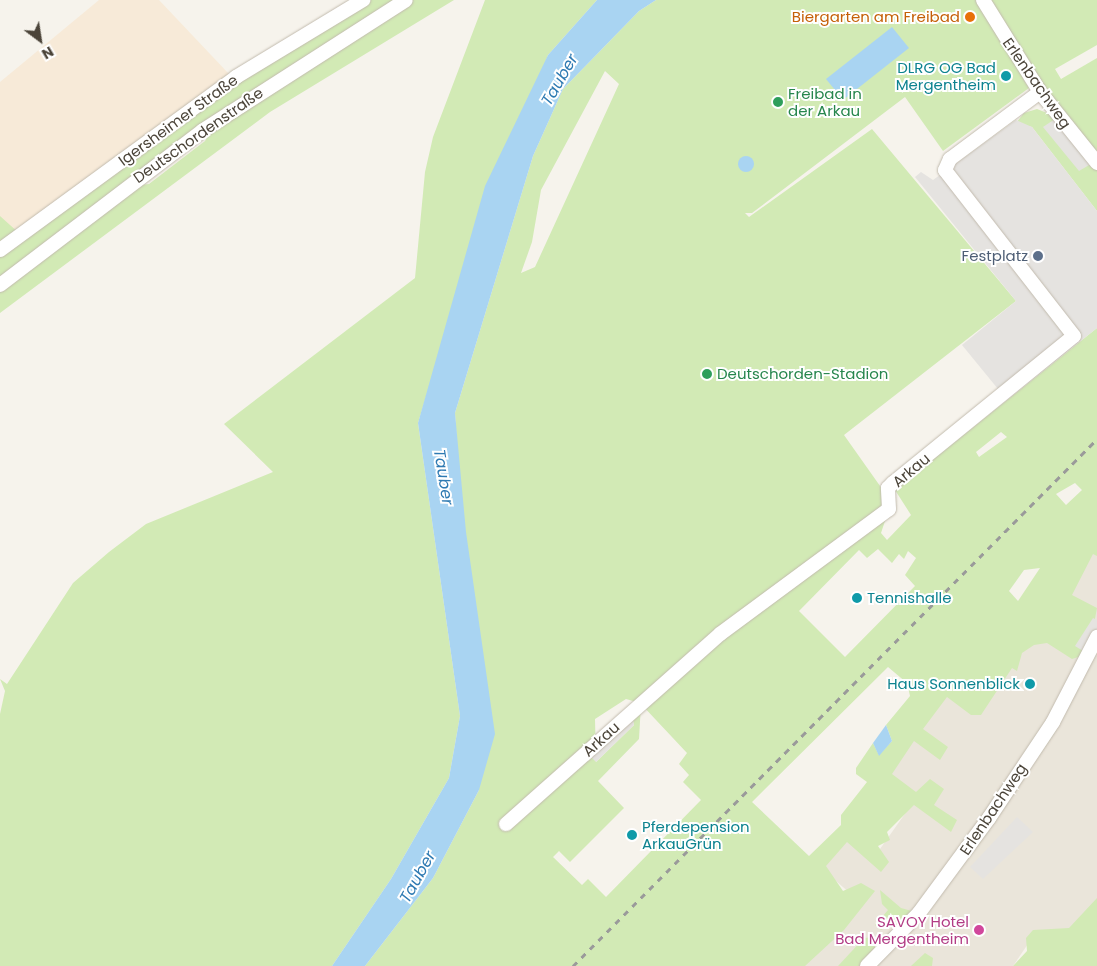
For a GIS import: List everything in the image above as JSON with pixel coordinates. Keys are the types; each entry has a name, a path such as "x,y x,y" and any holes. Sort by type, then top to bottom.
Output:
{"street":[{"name":"Igersheimer Straße","path":"0,250 236,77 363,0"},
{"name":"Deutschordenstraße","path":"0,285 202,131 406,0"},
{"name":"Erlenbachweg","path":"983,0 1040,92 1097,163"},
{"name":"Arkau","path":"506,824 720,634 889,510 888,488 893,483 1074,336 945,170 950,159 1040,92"},
{"name":"Erlenbachweg","path":"867,966 919,913 989,818 1053,722 1097,637"}],"shaded area":[{"path":"99,0 159,0 229,74 14,234 0,220 0,82"},
{"path":"1058,117 1096,161 1079,171 1043,127"},
{"name":"Festplatz","path":"1016,120 1032,127 1097,211 1097,328 1007,400 962,345 1016,301 915,177 921,172 933,180"},
{"path":"1097,492 1097,923 1032,938 1013,966 795,966 858,900 822,869 846,836 875,856 914,801 882,776 942,687 978,709 1057,543"},
{"path":"1093,618 1097,620 1097,637 1088,654 1075,646"},
{"path":"631,711 634,725 596,762 586,752"},
{"path":"1017,817 1033,832 983,879 970,867"}],"green space":[{"path":"363,0 454,0 270,112 0,313 0,216 20,234 236,77","holes":["217,121 205,141 149,184 125,187"]},
{"path":"485,0 597,0 548,55 441,347 418,423 460,716 449,778 391,879 332,966 0,966 0,714 5,691 0,679 7,684 73,583 109,552 146,524 273,472 224,424 415,278 425,172 433,137"},
{"path":"656,0 976,0 1029,88 943,151 905,97 752,213 745,213 749,217 872,129 1016,301 844,435 885,493 889,509 881,533 887,540 911,515 895,490 1097,328 1097,556 1093,554 1072,595 1097,608 1088,654 1072,659 1047,643 1034,645 1022,653 1017,671 1012,668 981,715 971,715 947,697 923,729 948,747 940,760 914,741 892,774 916,792 930,779 944,789 934,805 957,820 951,832 914,805 887,832 890,840 878,846 889,862 881,872 847,842 826,866 843,891 861,883 875,891 844,930 805,966 365,966 433,878 479,790 455,413 533,156 563,89 639,11","holes":["605,71 619,84 535,267 521,273 532,242 541,190","1001,432 1007,437 979,457 976,452","1075,483 1082,490 1066,505 1056,494","878,549 892,563 899,554 904,559 908,551 916,558 905,575 915,586 845,657 799,611 859,550 867,558","1040,568 1018,601 1009,591 1024,570","888,667 907,683 910,696 886,725 892,741 879,755 873,743 856,768 856,774 867,782 841,815 841,825 809,856 752,802","626,699 640,703 631,711 634,725 596,762 595,719","641,704 687,753 679,764 689,775 683,782 701,800 606,897 588,879 582,885 553,857 559,851 570,862 624,808 598,781 639,739"]},
{"path":"983,0 1097,0 1097,45 1055,69 1061,79 1097,58 1097,211 1032,127 1016,123 1024,113 1037,109 1057,117"},
{"path":"880,890 901,908 919,913 904,927 887,922 888,927 881,930 875,925 888,910 882,904"},
{"path":"1097,898 1097,966 1013,966 1027,951 1026,938 1033,930 1069,928"},
{"path":"875,937 884,947 867,966 838,966 864,938"},
{"path":"925,953 933,958 932,966 911,966"}],"water":[{"name":"Tauber","path":"597,0 656,0 639,11 563,89 533,156 455,413 466,532 495,734 479,790 433,878 365,966 332,966 391,879 449,778 460,716 418,423 485,186 548,55"},
{"path":"892,27 909,48 843,100 826,79"},
{"path":"746,156 754,164 746,172 738,164"},
{"path":"886,725 892,741 879,756 873,743"}],"railway":[{"path":"573,966 1097,439"}],"place":[{"name":"Biergarten am Freibad","path":"970,17"},
{"name":"DLRG OG Bad Mergentheim","path":"1006,76"},
{"name":"Freibad in der Arkau","path":"778,102"},
{"name":"Festplatz","path":"1038,256"},
{"name":"Deutschorden-Stadion","path":"707,374"},
{"name":"Tennishalle","path":"857,598"},
{"name":"Haus Sonnenblick","path":"1030,684"},
{"name":"Pferdepension ArkauGrün","path":"632,835"},
{"name":"SAVOY Hotel Bad Mergentheim","path":"979,930"}]}
